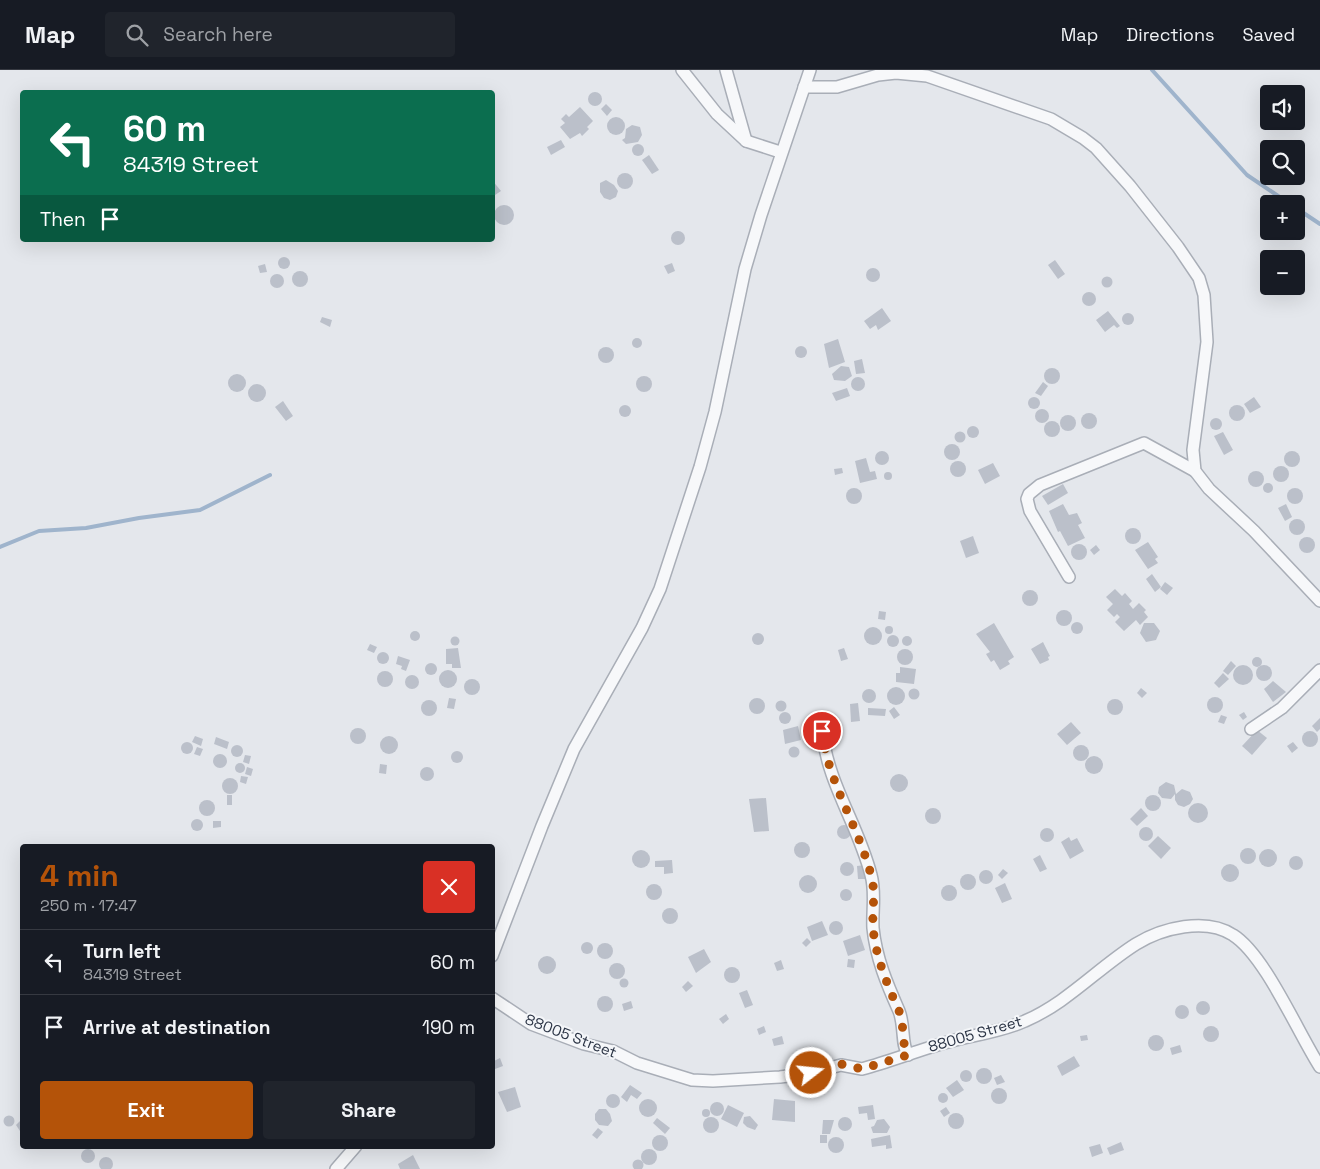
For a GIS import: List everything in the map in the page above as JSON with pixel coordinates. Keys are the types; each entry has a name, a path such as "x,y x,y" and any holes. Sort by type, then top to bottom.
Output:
{"street":[{"path":"682,70 717,114 746,141 780,152"},
{"path":"726,70 746,141"},
{"path":"495,948 571,757 594,712 642,628 660,589 700,467 715,412 745,269 780,152 810,70"},
{"path":"804,86 837,87 878,75 896,73 927,76 1051,120 1083,138 1096,148 1130,186 1178,247 1199,278 1204,295 1206,342 1194,450 1195,471"},
{"path":"1069,577 1030,512 1027,499 1033,490 1040,485 1144,443 1150,444 1195,471 1209,489 1254,531 1320,601"},
{"path":"1252,729 1282,708 1320,670"},
{"path":"822,731 830,775 859,840 872,878 873,929 879,965 901,1016 904,1029 904,1048 908,1055"},
{"name":"88005 Street","path":"495,1000 531,1024 584,1044 613,1051 637,1063 692,1080 713,1081 780,1077 811,1073 841,1064 862,1069 1025,1021 1072,993 1137,943 1155,935 1183,927 1203,926 1219,928 1232,934 1249,949 1274,987 1320,1067"},
{"path":"336,1169 353,1149"}],"building":[{"path":"592,92 598,92 602,99 598,106 592,106 588,102 588,96"},
{"path":"606,104 612,110 607,116 601,109"},
{"path":"580,107 593,121 587,127 589,129 582,136 580,133 570,139 560,127 565,123 561,119 566,114 569,117"},
{"path":"616,117 622,120 625,126 622,132 616,135 610,132 607,126 610,120"},
{"path":"632,125 640,127 642,135 638,142 626,144 622,140 625,138 626,129"},
{"path":"561,140 565,147 551,155 547,147"},
{"path":"640,144 643,145 643,155 636,156 633,155 632,148 633,145"},
{"path":"649,155 659,170 652,174 642,160"},
{"path":"625,173 633,181 625,189 617,181"},
{"path":"606,180 614,185 618,191 616,197 610,200 604,198 600,192 600,183"},
{"path":"495,184 501,191 495,195"},
{"path":"500,205 508,205 514,211 514,219 508,225 500,225 495,220 495,210"},
{"path":"675,231 681,231 685,238 681,245 675,245 671,241 671,235"},
{"path":"284,257 290,263 284,269 278,263"},
{"path":"1055,260 1065,274 1058,279 1048,265"},
{"path":"672,263 675,271 668,274 664,266"},
{"path":"265,264 267,272 260,273 258,266"},
{"path":"873,268 878,270 880,275 878,280 873,282 868,280 866,275 868,270"},
{"path":"300,271 308,279 300,287 292,279"},
{"path":"274,274 280,274 284,281 280,288 274,288 270,284 270,278"},
{"path":"1105,277 1109,277 1112,282 1111,286 1105,287 1102,284 1102,280"},
{"path":"1089,292 1094,294 1096,299 1094,304 1089,306 1084,304 1082,299 1084,294"},
{"path":"882,308 891,321 878,330 876,325 870,329 864,321"},
{"path":"1108,311 1120,326 1117,328 1114,325 1105,332 1096,320"},
{"path":"1126,313 1130,313 1134,319 1130,325 1126,325 1122,321 1122,317"},
{"path":"322,317 332,320 330,327 320,322"},
{"path":"635,338 639,338 642,343 641,347 635,348 632,345 632,341"},
{"path":"838,339 845,362 829,368 824,344"},
{"path":"799,346 803,346 807,352 803,358 799,358 795,354 795,350"},
{"path":"606,347 612,349 614,355 612,361 606,363 600,361 598,355 600,349"},
{"path":"862,359 865,373 856,374 854,361"},
{"path":"841,366 849,367 852,376 845,381 834,380 832,374"},
{"path":"1049,368 1055,368 1060,373 1058,382 1049,384 1044,379 1044,373"},
{"path":"237,374 243,377 246,383 243,389 237,392 231,389 228,383 231,377"},
{"path":"644,376 650,378 652,384 650,390 644,392 638,390 636,384 638,378"},
{"path":"855,377 861,377 865,384 861,391 855,391 851,387 851,381"},
{"path":"1043,382 1048,386 1041,396 1035,393"},
{"path":"253,384 261,384 266,389 264,400 253,402 248,397 248,389"},
{"path":"847,388 850,396 836,401 832,393"},
{"path":"1034,397 1040,403 1034,409 1028,403"},
{"path":"1254,397 1261,407 1250,413 1244,404"},
{"path":"283,401 293,416 286,421 275,407"},
{"path":"623,405 627,405 631,411 627,417 623,417 619,413 619,409"},
{"path":"1237,405 1243,407 1245,413 1243,419 1237,421 1231,419 1229,413 1231,407"},
{"path":"1039,409 1045,409 1049,416 1045,423 1039,423 1035,419 1035,413"},
{"path":"1086,413 1092,413 1097,418 1095,427 1086,429 1081,424 1081,418"},
{"path":"1068,415 1076,423 1068,431 1060,423"},
{"path":"1218,418 1221,419 1221,429 1214,430 1211,429 1210,422 1211,419"},
{"path":"1052,421 1060,429 1052,437 1044,429"},
{"path":"975,426 978,427 978,437 971,438 968,437 967,430 968,427"},
{"path":"958,432 962,432 965,437 964,441 958,442 955,439 955,435"},
{"path":"1223,432 1233,450 1224,455 1214,436"},
{"path":"949,444 955,444 960,449 958,458 949,460 944,455 944,449"},
{"path":"882,451 887,453 889,458 887,463 882,465 877,463 875,458 877,453"},
{"path":"1292,451 1300,459 1292,467 1284,459"},
{"path":"866,458 870,472 875,471 877,479 860,483 855,461"},
{"path":"955,461 961,461 966,466 964,475 955,477 950,472 950,466"},
{"path":"993,463 1000,476 985,484 978,470"},
{"path":"1281,466 1289,474 1281,482 1273,474"},
{"path":"842,468 843,473 835,475 834,469"},
{"path":"1256,471 1262,473 1264,479 1262,485 1256,487 1250,485 1248,479 1250,473"},
{"path":"888,472 892,476 888,480 884,476"},
{"path":"1266,483 1270,483 1273,488 1272,492 1266,493 1263,490 1263,486"},
{"path":"1063,484 1068,493 1048,505 1042,496"},
{"path":"851,488 857,488 862,493 860,502 851,504 846,499 846,493"},
{"path":"1292,488 1298,488 1303,493 1301,502 1292,504 1287,499 1287,493"},
{"path":"1063,504 1069,515 1077,513 1082,523 1078,525 1085,538 1068,546 1060,531 1058,532 1049,511"},
{"path":"1286,504 1292,517 1285,521 1278,508"},
{"path":"1297,519 1303,521 1305,527 1303,533 1297,535 1291,533 1289,527 1291,521"},
{"path":"1133,528 1141,536 1133,544 1125,536"},
{"path":"973,536 979,553 966,558 960,541"},
{"path":"1307,537 1313,539 1315,545 1313,551 1307,553 1301,551 1299,545 1301,539"},
{"path":"1148,542 1158,557 1155,559 1158,563 1148,569 1135,550"},
{"path":"1079,544 1087,552 1079,560 1071,552"},
{"path":"1096,545 1100,550 1094,555 1090,550"},
{"path":"1152,574 1161,587 1155,592 1146,579"},
{"path":"1165,582 1173,588 1167,595 1160,589"},
{"path":"1115,589 1122,596 1125,593 1132,601 1129,604 1133,609 1139,603 1146,610 1144,612 1148,617 1140,625 1136,620 1124,631 1115,622 1120,617 1117,614 1114,617 1107,610 1113,604 1106,597"},
{"path":"1030,590 1038,598 1030,606 1022,598"},
{"path":"1064,610 1070,612 1072,618 1070,624 1064,626 1058,624 1056,618 1058,612"},
{"path":"879,611 886,612 885,620 878,619"},
{"path":"1075,622 1079,622 1083,628 1079,634 1075,634 1071,630 1071,626"},
{"path":"994,623 1014,657 1008,661 1010,664 1000,670 994,660 991,662 986,654 990,652 976,634"},
{"path":"1144,623 1154,623 1160,631 1156,640 1146,642 1140,633"},
{"path":"889,626 893,630 889,634 885,630"},
{"path":"873,627 879,630 882,636 879,642 873,645 867,642 864,636 867,630"},
{"path":"415,631 420,636 415,641 410,636"},
{"path":"760,633 763,634 763,644 756,645 753,644 752,637 753,634"},
{"path":"891,635 895,635 899,641 895,647 891,647 887,643 887,639"},
{"path":"905,636 909,636 912,641 911,645 905,646 902,643 902,639"},
{"path":"455,637 459,641 455,645 451,641"},
{"path":"1043,642 1050,656 1048,657 1049,660 1040,664 1031,649"},
{"path":"370,644 377,647 374,653 367,650"},
{"path":"458,648 461,668 452,668 452,664 446,664 446,649"},
{"path":"844,648 848,659 841,661 838,650"},
{"path":"905,649 911,651 913,657 911,663 905,665 899,663 897,657 899,651"},
{"path":"381,652 385,652 389,658 385,664 381,664 377,660 377,656"},
{"path":"398,656 410,660 406,671 401,669 402,666 396,664"},
{"path":"1255,657 1259,657 1262,662 1261,666 1255,667 1252,664 1252,660"},
{"path":"1231,661 1236,666 1228,675 1223,671"},
{"path":"433,663 436,664 436,674 429,675 426,674 425,667 426,664"},
{"path":"1243,665 1250,668 1253,675 1250,682 1243,685 1236,682 1233,675 1236,668"},
{"path":"1264,665 1270,667 1272,673 1270,679 1264,681 1258,679 1256,673 1258,667"},
{"path":"900,667 916,669 914,684 896,682 896,673 900,673"},
{"path":"448,670 454,673 457,679 454,685 448,688 442,685 439,679 442,673"},
{"path":"385,671 393,679 385,687 377,679"},
{"path":"1223,673 1229,679 1219,688 1214,683"},
{"path":"409,675 415,675 419,682 415,689 409,689 405,685 405,679"},
{"path":"472,679 478,681 480,687 478,693 472,695 466,693 464,687 466,681"},
{"path":"1273,681 1286,692 1273,702 1264,689"},
{"path":"896,687 904,692 905,696 900,704 896,705 888,700 887,696 892,688"},
{"path":"914,688 920,694 914,700 908,694"},
{"path":"1141,688 1147,693 1142,698 1137,693"},
{"path":"869,689 874,691 876,696 874,701 869,703 864,701 862,696 864,691"},
{"path":"1215,697 1221,699 1223,705 1221,711 1215,713 1209,711 1207,705 1209,699"},
{"path":"449,698 456,699 454,709 447,708"},
{"path":"757,698 763,700 765,706 763,712 757,714 751,712 749,706 751,700"},
{"path":"1112,699 1118,699 1123,704 1121,713 1112,715 1107,710 1107,704"},
{"path":"429,700 437,708 429,716 421,708"},
{"path":"779,701 783,701 786,706 785,710 779,711 776,708 776,704"},
{"path":"858,703 860,721 851,722 850,704"},
{"path":"894,707 900,715 894,719 889,711"},
{"path":"868,708 886,709 885,716 868,715"},
{"path":"787,712 790,713 790,723 783,724 780,723 779,716 780,713"},
{"path":"1244,712 1247,717 1243,720 1239,715"},
{"path":"1221,715 1227,717 1224,724 1218,722"},
{"path":"1320,718 1320,729 1317,732 1312,726"},
{"path":"1071,722 1081,733 1067,745 1057,734"},
{"path":"798,726 801,740 785,744 783,730"},
{"path":"358,728 364,730 366,736 364,742 358,744 352,742 350,736 352,730"},
{"path":"1257,730 1267,738 1252,755 1242,746"},
{"path":"1310,731 1316,733 1318,739 1316,745 1310,747 1304,745 1302,739 1304,733"},
{"path":"195,736 203,739 201,746 192,742"},
{"path":"389,736 395,739 398,745 395,751 389,754 383,751 380,745 383,739"},
{"path":"216,737 229,742 227,749 214,744"},
{"path":"187,742 193,748 187,754 181,748"},
{"path":"1293,742 1298,748 1292,753 1287,746"},
{"path":"237,745 243,751 237,757 231,751"},
{"path":"1081,745 1087,747 1089,753 1087,759 1081,761 1075,759 1073,753 1075,747"},
{"path":"794,746 800,752 794,758 788,752"},
{"path":"197,747 203,749 200,756 194,754"},
{"path":"457,751 463,757 457,763 451,757"},
{"path":"217,754 223,754 227,761 223,768 217,768 213,764 213,758"},
{"path":"245,755 251,756 249,764 243,762"},
{"path":"1094,756 1100,759 1103,765 1100,771 1094,774 1088,771 1085,765 1088,759"},
{"path":"238,763 242,763 245,768 244,772 238,773 235,770 235,766"},
{"path":"380,764 387,765 386,774 379,773"},
{"path":"247,767 253,769 251,776 245,774"},
{"path":"424,767 430,767 434,774 430,781 424,781 420,777 420,771"},
{"path":"899,774 905,777 908,783 905,789 899,792 893,789 890,783 893,777"},
{"path":"241,776 248,777 246,784 240,782"},
{"path":"230,778 236,780 238,786 236,792 230,794 224,792 222,786 224,780"},
{"path":"1166,782 1174,785 1176,794 1182,789 1190,792 1193,799 1190,804 1184,807 1178,805 1175,800 1175,794 1171,799 1162,798 1158,793 1159,787"},
{"path":"227,795 232,795 232,805 227,805"},
{"path":"1150,795 1156,795 1161,800 1159,809 1150,811 1145,806 1145,800"},
{"path":"766,798 769,831 754,832 749,799"},
{"path":"207,800 215,808 207,816 199,808"},
{"path":"1194,803 1202,803 1208,809 1208,817 1202,823 1194,823 1188,817 1188,809"},
{"path":"933,808 941,816 933,824 925,816"},
{"path":"1141,808 1148,816 1137,826 1130,819"},
{"path":"197,819 203,825 197,831 191,825"},
{"path":"213,821 221,821 221,827 213,828"},
{"path":"844,825 849,827 851,832 849,837 844,839 839,837 837,832 839,827"},
{"path":"1146,827 1151,829 1153,834 1151,839 1146,841 1141,839 1139,834 1141,829"},
{"path":"1044,828 1050,828 1054,835 1050,842 1044,842 1040,838 1040,832"},
{"path":"1158,836 1171,848 1161,859 1148,846"},
{"path":"1069,837 1071,841 1077,838 1084,851 1070,859 1061,842"},
{"path":"802,842 810,850 802,858 794,850"},
{"path":"1248,848 1254,850 1256,856 1254,862 1248,864 1242,862 1240,856 1242,850"},
{"path":"1268,849 1274,852 1277,858 1274,864 1268,867 1262,864 1259,858 1262,852"},
{"path":"641,850 647,853 650,859 647,865 641,868 635,865 632,859 635,853"},
{"path":"1040,855 1047,869 1040,872 1033,859"},
{"path":"1293,856 1299,856 1303,863 1299,870 1293,870 1289,866 1289,860"},
{"path":"672,860 673,873 664,874 664,867 655,867 655,861"},
{"path":"844,862 850,862 854,869 850,876 844,876 840,872 840,866"},
{"path":"1230,864 1236,867 1239,873 1236,879 1230,882 1224,879 1221,873 1224,867"},
{"path":"865,865 865,879 858,879 857,866"},
{"path":"1003,869 1008,873 1002,879 998,875"},
{"path":"983,870 989,870 993,877 989,884 983,884 979,880 979,874"},
{"path":"965,874 971,874 976,879 974,888 965,890 960,885 960,879"},
{"path":"808,875 814,878 817,884 814,890 808,893 802,890 799,884 802,878"},
{"path":"1005,883 1012,899 1002,903 995,888"},
{"path":"654,884 662,892 654,900 646,892"},
{"path":"949,885 957,893 949,901 941,893"},
{"path":"844,889 848,889 852,895 848,901 844,901 840,897 840,893"},
{"path":"670,908 676,910 678,916 676,922 670,924 664,922 662,916 664,910"},
{"path":"822,921 828,935 812,941 807,927"},
{"path":"836,921 841,923 843,928 841,933 836,935 831,933 829,928 831,923"},
{"path":"860,935 865,950 848,956 843,941"},
{"path":"807,938 811,942 806,947 802,943"},
{"path":"585,942 589,942 593,948 589,954 585,954 581,950 581,946"},
{"path":"605,943 611,945 613,951 611,957 605,959 599,957 597,951 599,945"},
{"path":"704,949 711,962 696,973 688,957"},
{"path":"543,956 551,956 556,961 554,972 543,974 538,969 538,961"},
{"path":"848,959 855,960 854,968 847,967"},
{"path":"781,960 784,969 777,971 774,963"},
{"path":"617,963 623,965 625,971 623,977 617,979 611,977 609,971 611,965"},
{"path":"729,967 735,967 740,972 738,981 729,983 724,978 724,972"},
{"path":"624,978 629,983 624,988 619,983"},
{"path":"688,981 693,986 686,992 682,987"},
{"path":"747,990 753,1005 745,1008 739,993"},
{"path":"602,996 608,996 613,1001 611,1010 602,1012 597,1007 597,1001"},
{"path":"631,1001 633,1008 624,1011 622,1004"},
{"path":"1200,1001 1206,1001 1210,1008 1206,1015 1200,1015 1196,1011 1196,1005"},
{"path":"1179,1005 1185,1005 1189,1012 1185,1019 1179,1019 1175,1015 1175,1009"},
{"path":"726,1014 729,1019 723,1024 719,1019"},
{"path":"764,1026 766,1032 759,1035 757,1029"},
{"path":"1211,1026 1217,1028 1219,1034 1217,1040 1211,1042 1205,1040 1203,1034 1205,1028"},
{"path":"1087,1035 1088,1040 1081,1041 1080,1036"},
{"path":"1153,1035 1159,1035 1164,1040 1162,1049 1153,1051 1148,1046 1148,1040"},
{"path":"782,1036 784,1044 774,1046 772,1039"},
{"path":"1180,1045 1182,1052 1172,1055 1170,1048"},
{"path":"1074,1056 1080,1066 1062,1076 1057,1066"},
{"path":"500,1058 503,1066 495,1069 495,1060"},
{"path":"984,1068 990,1070 992,1076 990,1082 984,1084 978,1082 976,1076 978,1070"},
{"path":"968,1070 971,1071 971,1081 964,1082 961,1081 960,1074 961,1071"},
{"path":"1001,1075 1005,1082 997,1085 994,1078"},
{"path":"957,1080 964,1090 953,1097 946,1088"},
{"path":"630,1085 642,1093 637,1099 631,1095 627,1102 621,1097"},
{"path":"515,1087 521,1107 507,1112 498,1092"},
{"path":"996,1088 1002,1088 1007,1093 1005,1102 996,1104 991,1099 991,1093"},
{"path":"941,1093 945,1093 948,1098 947,1102 941,1103 938,1100 938,1096"},
{"path":"610,1094 616,1094 620,1101 616,1108 610,1108 606,1104 606,1098"},
{"path":"648,1099 654,1102 657,1108 654,1114 648,1117 642,1114 639,1108 642,1102"},
{"path":"774,1099 795,1101 795,1122 772,1120"},
{"path":"714,1102 720,1102 724,1109 720,1116 714,1116 710,1112 710,1106"},
{"path":"728,1105 744,1113 737,1127 721,1119"},
{"path":"873,1105 875,1119 868,1120 867,1113 859,1114 858,1107"},
{"path":"946,1107 950,1113 944,1117 940,1111"},
{"path":"599,1109 606,1109 610,1114 612,1121 608,1126 599,1125 595,1120 595,1114"},
{"path":"706,1109 710,1113 706,1117 702,1113"},
{"path":"953,1113 959,1113 964,1118 962,1127 953,1129 948,1124 948,1118"},
{"path":"9,1115 15,1121 9,1127 3,1121"},
{"path":"750,1116 758,1125 755,1130 743,1123 744,1117"},
{"path":"708,1117 714,1117 719,1122 717,1131 708,1133 703,1128 703,1122"},
{"path":"842,1117 848,1117 852,1124 848,1131 842,1131 838,1127 838,1121"},
{"path":"657,1118 670,1128 665,1134 653,1123"},
{"path":"884,1119 890,1127 887,1133 873,1133 871,1127 874,1126 877,1120"},
{"path":"823,1120 834,1120 830,1134 822,1134"},
{"path":"20,1121 20,1131 16,1125"},
{"path":"598,1128 603,1132 597,1139 592,1135"},
{"path":"660,1135 666,1137 668,1143 666,1149 660,1151 654,1149 652,1143 654,1137"},
{"path":"820,1135 827,1135 827,1143 820,1143"},
{"path":"890,1135 892,1148 886,1149 886,1145 872,1147 871,1139"},
{"path":"833,1137 839,1137 844,1142 842,1151 833,1153 828,1148 828,1142"},
{"path":"1121,1142 1124,1150 1110,1155 1107,1148"},
{"path":"1100,1144 1103,1153 1092,1157 1089,1147"},
{"path":"85,1149 91,1149 95,1156 91,1163 85,1163 81,1159 81,1153"},
{"path":"649,1149 657,1157 649,1165 641,1157"},
{"path":"413,1155 420,1169 400,1169 398,1164"},
{"path":"103,1157 109,1157 113,1161 113,1167 110,1170 102,1170 99,1167 99,1161"},
{"path":"636,1160 640,1160 643,1165 642,1169 636,1170 633,1167 633,1163"}],"waterway":[{"path":"1152,70 1247,175 1277,195"},
{"path":"1305,214 1320,224"},
{"path":"0,547 39,531 86,528 139,518 200,510 270,475"}],"route":[{"path":"811,1073 841,1064 862,1069 908,1055 904,1048 905,1039 901,1016 879,965 873,929 872,878 868,862 830,775 822,731"}]}
